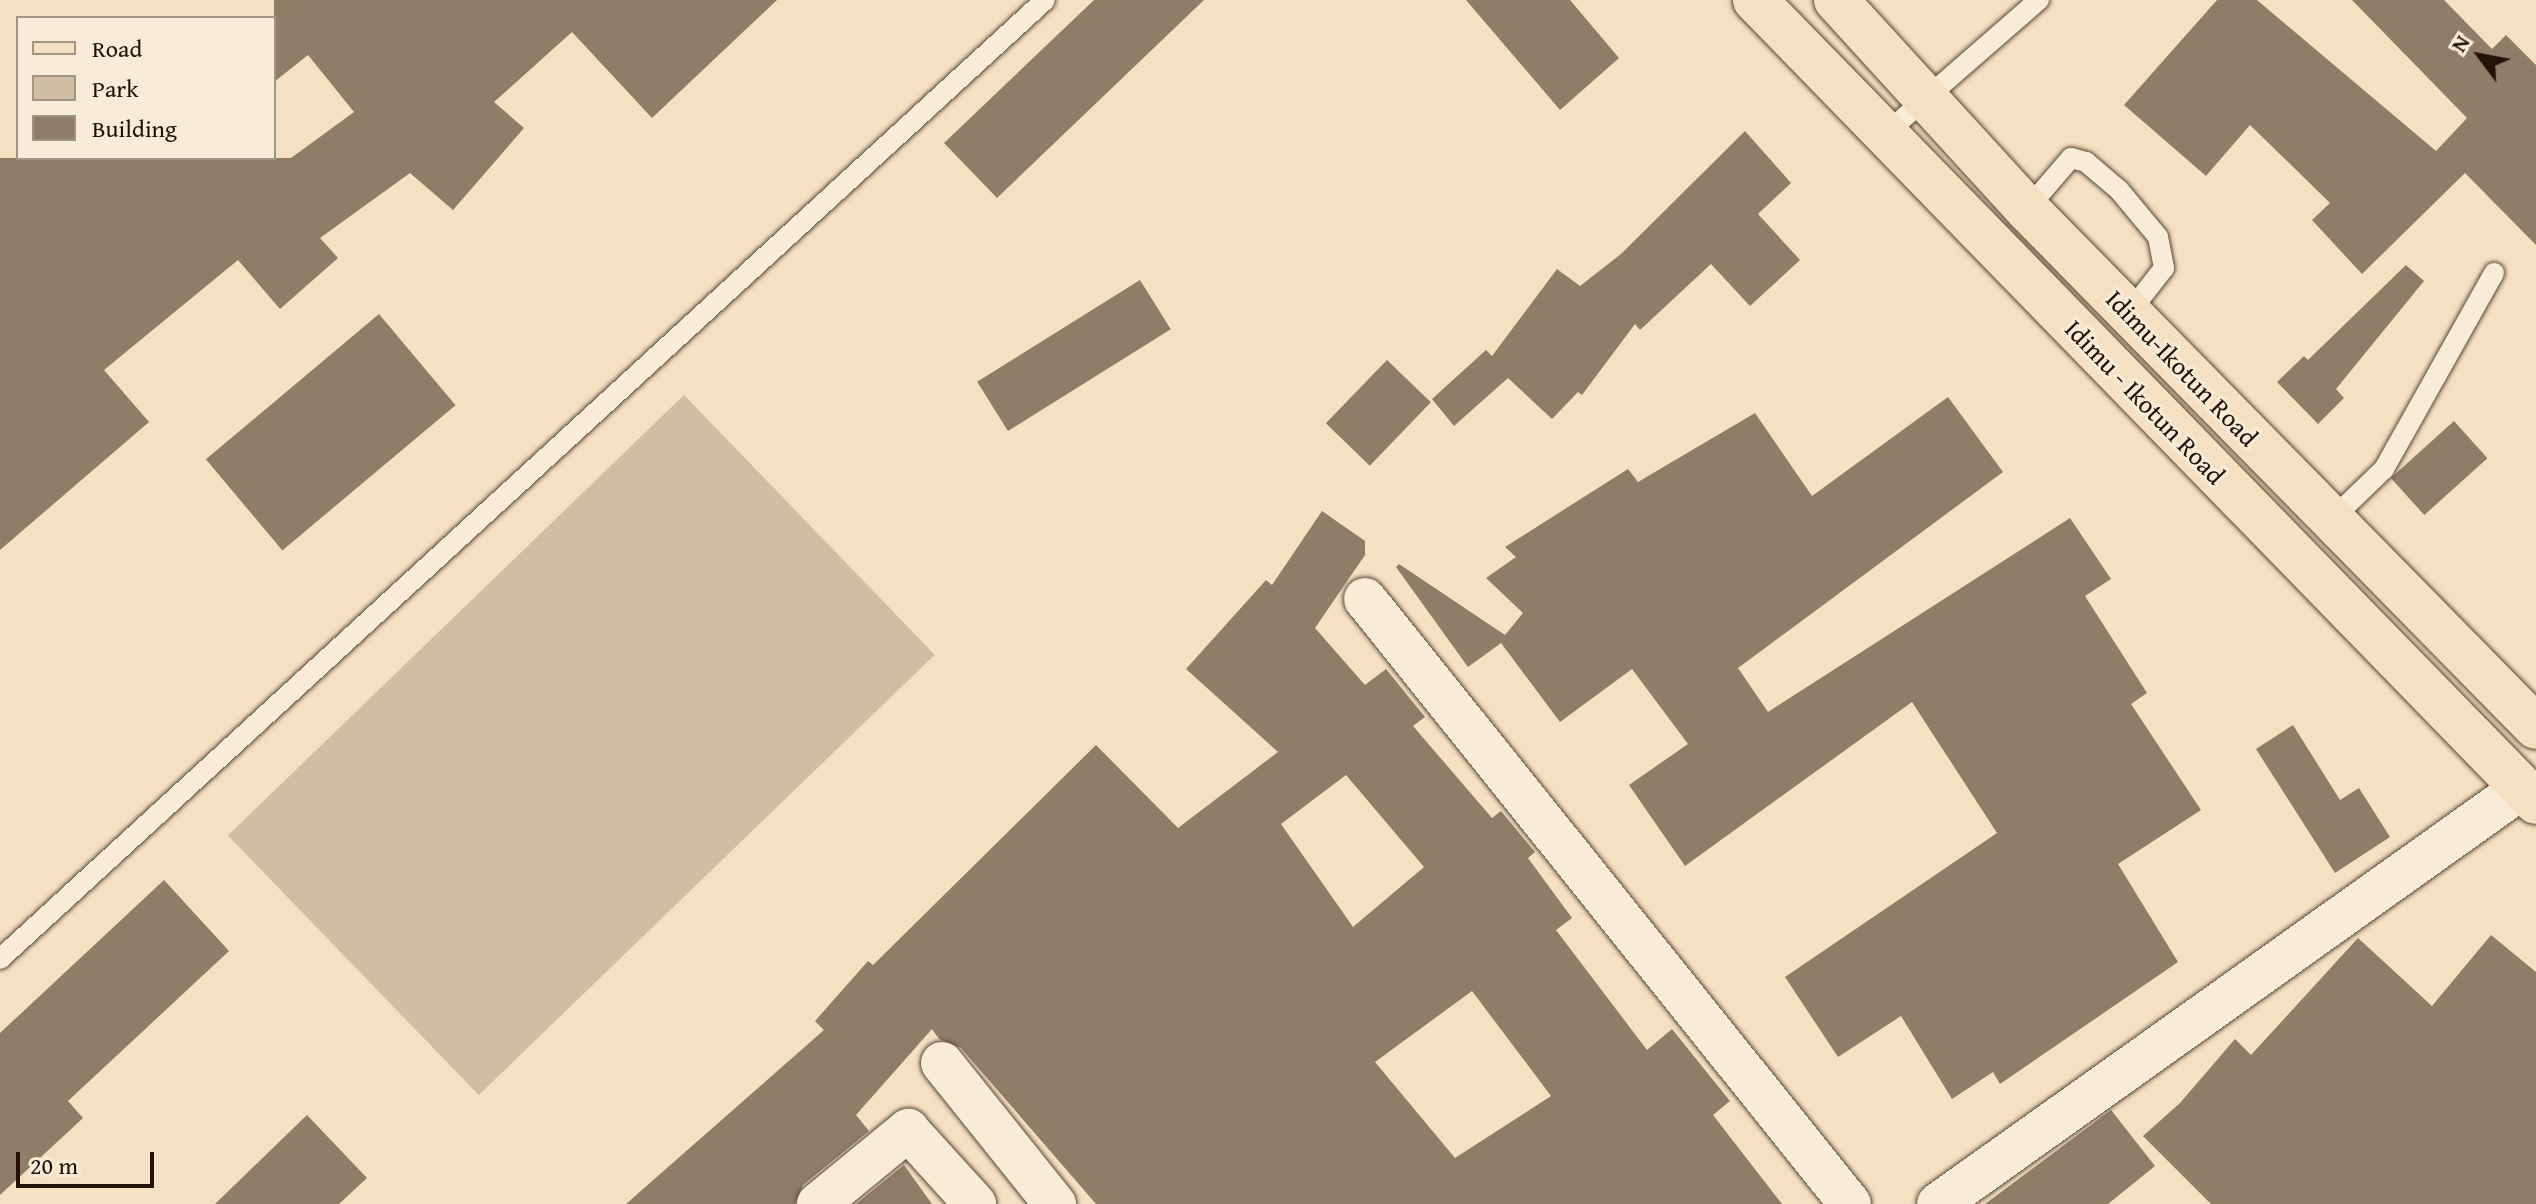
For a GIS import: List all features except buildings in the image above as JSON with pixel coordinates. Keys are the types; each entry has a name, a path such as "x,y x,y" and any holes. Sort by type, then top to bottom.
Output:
{"main road":[{"name":"Idimu - Ikotun Road","path":"1755,0 2529,795"},
{"name":"Idimu-Ikotun Road","path":"1836,0 2027,209 2330,521 2536,727"},
{"path":"2417,680 2455,647"}],"street":[{"path":"1365,599 1850,1204"},
{"path":"1938,1204 2529,795"},
{"path":"942,1063 1055,1204"},
{"path":"818,1204 908,1130 975,1204"}],"lane":[{"path":"0,959 1045,0"},
{"path":"1884,135 2039,0"},
{"path":"2027,209 2071,158 2086,162 2119,190 2158,237 2164,268 2129,313"},
{"path":"2330,521 2384,469 2494,273"}],"green space":[{"path":"684,395 935,655 479,1095 228,835"}]}
